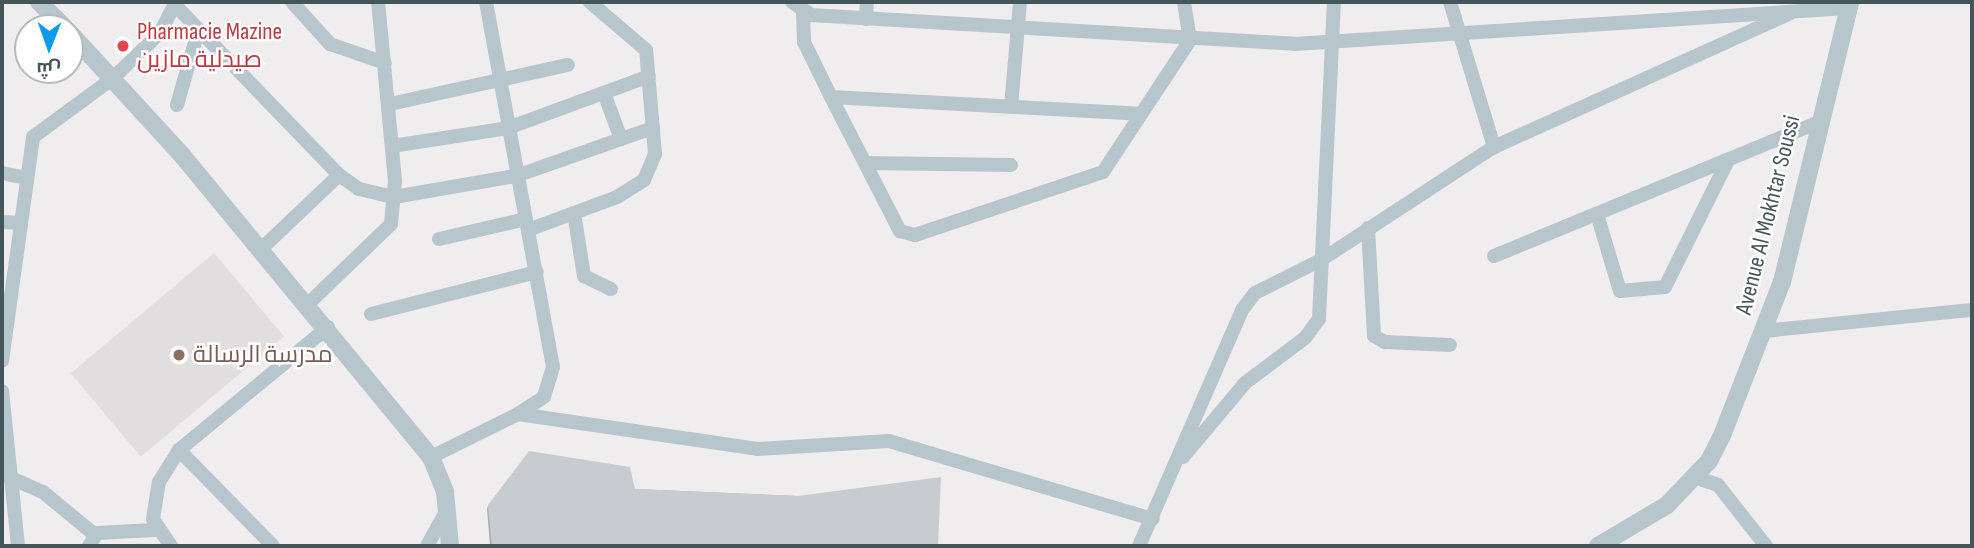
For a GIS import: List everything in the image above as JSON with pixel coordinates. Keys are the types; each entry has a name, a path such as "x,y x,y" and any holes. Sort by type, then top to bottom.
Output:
{"street":[{"path":"292,2 330,44 385,63"},
{"path":"308,304 386,234 394,197 390,104 378,2"},
{"path":"432,457 518,414 544,397 553,368 486,2"},
{"path":"439,239 527,225 574,213 644,180 655,153 646,50 590,2"},
{"path":"792,2 803,12 866,19 1190,40 1333,43 1792,12 1849,5"},
{"path":"866,19 867,2"},
{"path":"1011,107 1021,29 1020,2"},
{"path":"803,12 804,42 831,97 900,230 915,235 1091,180 1113,162 1140,114 1190,40 1184,2"},
{"path":"1173,469 1245,383 1314,330 1321,260 1334,2"},
{"path":"1450,2 1494,146"},
{"path":"2,361 26,178 40,128 112,79 160,33 175,4 198,32 339,176 359,189 394,197 516,176 653,128"},
{"name":"Avenue Al Mokhtar Soussi","path":"1598,546 1667,505 1694,477 1723,433 1782,282 1816,123 1849,5"},
{"path":"1139,546 1250,298 1321,260 1494,146 1792,12"},
{"path":"177,105 198,32"},
{"path":"84,48 328,327 432,457 448,507 450,546"},
{"path":"390,104 498,78 568,65"},
{"path":"392,146 508,128 649,76"},
{"path":"604,93 621,139"},
{"path":"831,97 1140,114"},
{"path":"1494,256 1816,123"},
{"path":"1597,214 1620,291 1665,287 1728,160"},
{"path":"866,163 1011,164"},
{"path":"2,173 26,178"},
{"path":"259,251 339,176"},
{"path":"574,213 584,276 611,289"},
{"path":"2,222 21,223"},
{"path":"1368,228 1374,335 1385,342 1450,345"},
{"path":"371,314 537,272"},
{"path":"1764,331 1972,310"},
{"path":"168,545 155,530 155,493 179,450 328,327"},
{"path":"2,391 18,546"},
{"path":"518,414 757,449 889,441 1153,519"},
{"path":"179,450 273,546"},
{"path":"9,477 43,492 91,540 155,530"},
{"path":"1694,477 1718,485 1766,546"},
{"path":"427,546 448,507"}],"shaded area":[{"name":"مدرسة الرسالة","path":"214,253 284,336 141,457 71,373"}],"building":[{"path":"529,451 630,467 635,489 798,496 941,477 938,546 492,546 488,505"}],"place":[{"name":"Pharmacie Mazine صيدلية مازين","path":"123,46"},
{"name":"مدرسة الرسالة","path":"179,355"}]}
